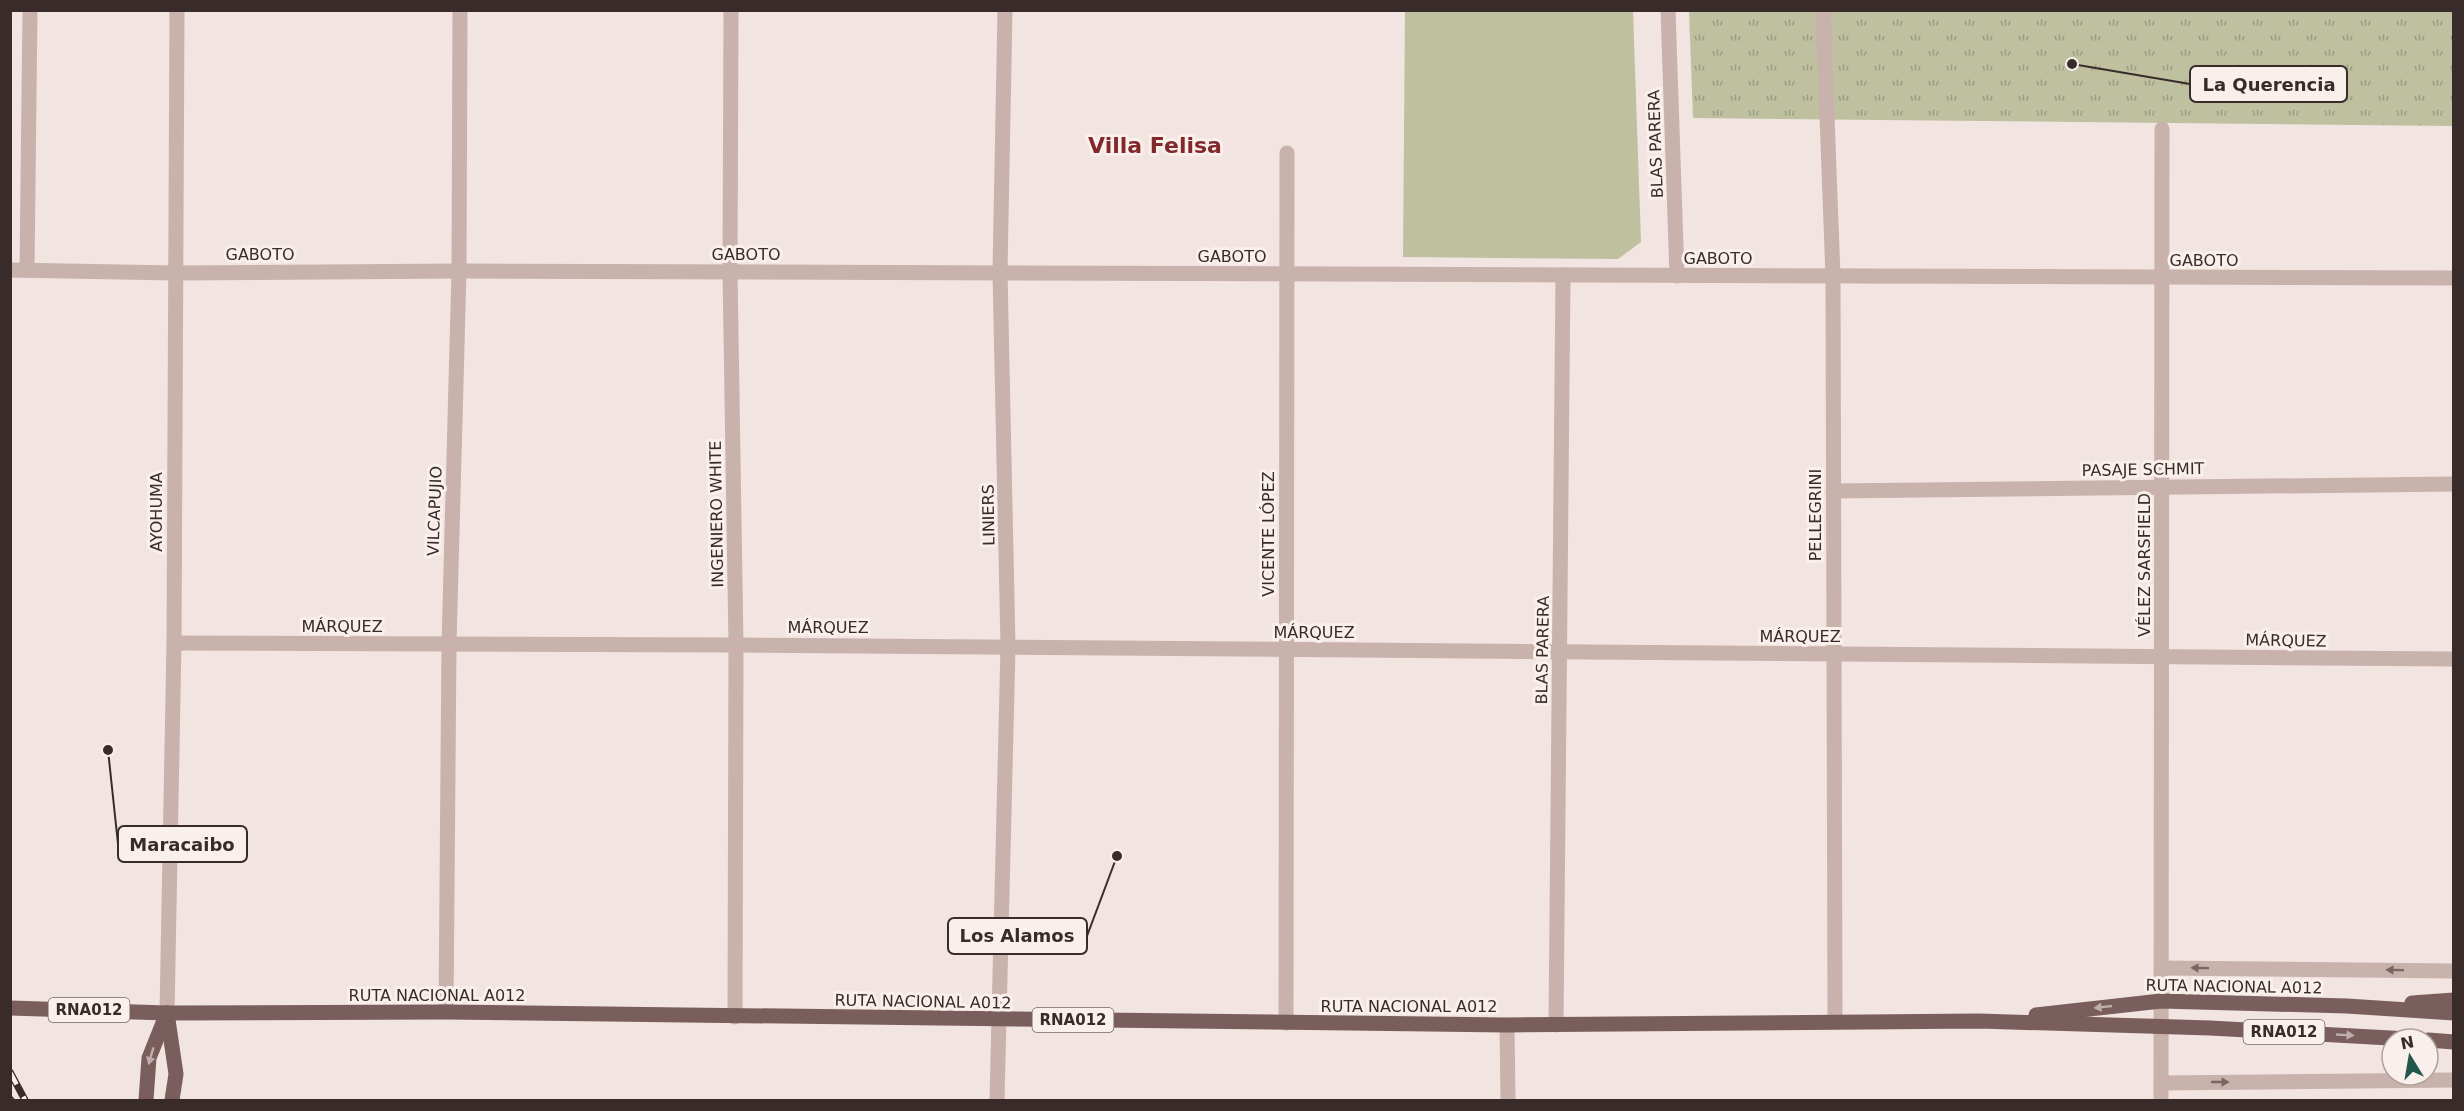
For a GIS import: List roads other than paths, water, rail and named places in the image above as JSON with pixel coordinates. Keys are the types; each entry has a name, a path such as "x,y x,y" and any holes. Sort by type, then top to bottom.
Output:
{"main road":[{"name":"RUTA NACIONAL A012","path":"1980,1021 2161,1000 2347,1006 2454,1013"},
{"path":"2347,1006 2454,1000"},
{"name":"RUTA NACIONAL A012","path":"10,1008 167,1013 446,1012 1556,1025 1835,1020 1980,1021 2161,1026 2380,1038"},
{"path":"146,1101 149,1058 167,1013"},
{"path":"167,1013 176,1074 172,1101"}],"street":[{"path":"27,270 30,10"},
{"name":"AYOHUMA","path":"167,1013 174,643 177,10"},
{"name":"VILCAPUJIO","path":"446,1012 449,645 459,271 460,10"},
{"name":"INGENIERO WHITE","path":"731,10 730,272 736,645 735,1017"},
{"name":"LINIERS","path":"997,1101 1008,647 1000,272 1005,10"},
{"name":"BLAS PARERA","path":"1668,10 1677,276"},
{"name":"PELLEGRINI","path":"1823,10 1833,276 1835,1020"},
{"name":"VÉLEZ SARSFIELD","path":"2161,1101 2162,129"},
{"name":"VICENTE LÓPEZ","path":"1286,1023 1287,153"},
{"name":"GABOTO","path":"10,270 176,273 1000,272 2454,278"},
{"name":"BLAS PARERA","path":"1556,1025 1563,275"},
{"name":"PASAJE SCHMIT","path":"1833,491 2454,484"},
{"name":"MÁRQUEZ","path":"174,643 736,645 2454,659"},
{"path":"2161,968 2454,971"},
{"path":"1507,1024 1508,1101"},
{"path":"2161,1083 2454,1080"}],"railway":[{"path":"10,1072 25,1100"}],"place":[{"name":"La Querencia","path":"2072,64"},
{"name":"Maracaibo","path":"108,750"},
{"name":"Los Alamos","path":"1117,856"}],"district":[{"name":"Villa Felisa","path":"1155,145"}]}
